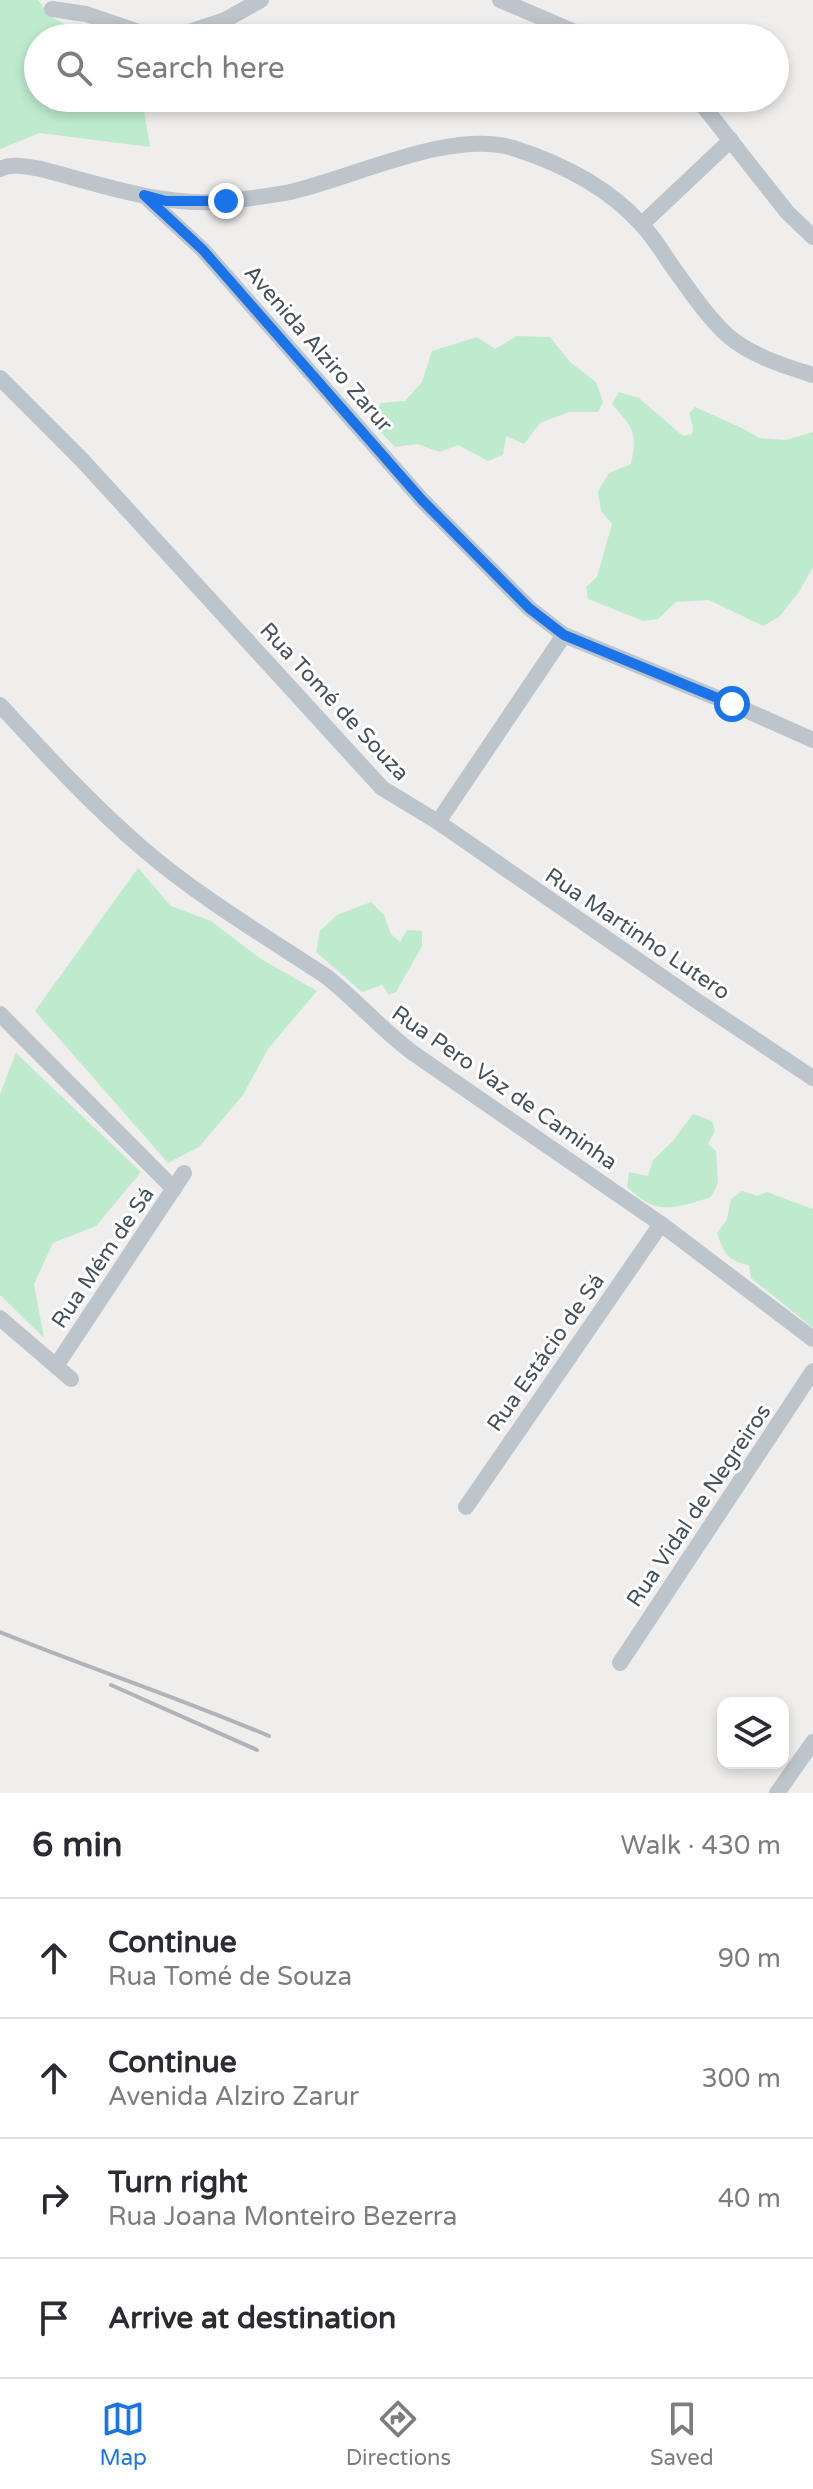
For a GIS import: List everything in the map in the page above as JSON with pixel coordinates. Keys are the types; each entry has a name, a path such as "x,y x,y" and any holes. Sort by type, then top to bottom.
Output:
{"street":[{"path":"213,24 261,0"},
{"path":"500,0 556,24"},
{"path":"52,9 86,14 116,24"},
{"path":"708,112 779,203 813,237"},
{"path":"642,224 731,140"},
{"path":"144,195 166,201 226,201 290,192 451,145 482,143 509,147 549,161 605,192 642,224 699,304 727,335 757,354 813,375"},
{"name":"Avenida Alziro Zarur","path":"0,169 5,166 41,169 144,195 203,250 422,500 529,608 564,635"},
{"name":"Rua Tomé de Souza","path":"0,378 83,461 374,781 394,797 438,822"},
{"path":"438,822 564,635 813,740"},
{"name":"Rua Pero Vaz de Caminha","path":"0,705 57,767 122,829 181,879 327,977 387,1034 661,1224 813,1339"},
{"name":"Rua Martinho Lutero","path":"438,822 813,1078"},
{"path":"0,1014 174,1189"},
{"name":"Rua Mém de Sá","path":"56,1366 184,1173"},
{"name":"Rua Estácio de Sá","path":"466,1507 661,1224"},
{"path":"0,1318 71,1379"},
{"name":"Rua Vidal de Negreiros","path":"620,1663 813,1371"},
{"path":"777,1793 813,1742"}],"green space":[{"path":"0,0 38,0 51,17 64,24 24,24 24,112 144,112 150,147 40,133 0,149"},
{"path":"517,336 550,337 570,362 596,382 603,402 598,412 569,412 540,423 524,444 506,436 503,455 488,461 458,445 440,452 417,444 395,447 369,420 381,403 405,401 422,382 432,351 477,337 495,349"},
{"path":"619,392 639,398 683,436 692,434 689,413 695,407 759,438 786,440 813,432 813,567 799,592 779,617 763,626 709,600 676,602 658,619 643,621 588,599 586,587 597,577 612,524 601,511 598,491 609,473 631,464 633,453 632,431 612,404"},
{"path":"138,868 171,906 211,921 261,959 317,991 268,1049 243,1095 199,1147 168,1163 35,1011"},
{"path":"371,902 384,915 391,934 400,942 407,930 422,931 422,946 396,992 389,995 382,985 362,992 316,952 320,931 337,915"},
{"path":"16,1053 141,1172 96,1226 53,1243 34,1284 44,1338 0,1295 0,1094"},
{"path":"693,1114 712,1121 715,1131 708,1144 716,1151 718,1183 711,1197 671,1207 648,1203 627,1187 629,1172 648,1176 653,1160 673,1141"},
{"path":"742,1191 757,1196 767,1192 813,1209 813,1328 751,1278 749,1265 736,1261 724,1251 717,1233 727,1219 731,1199"}],"railway":[{"path":"0,1632 269,1736"},
{"path":"111,1685 257,1750"}],"route":[{"path":"226,201 166,201 144,195 203,250 422,500 529,608 564,635 732,704"}]}
